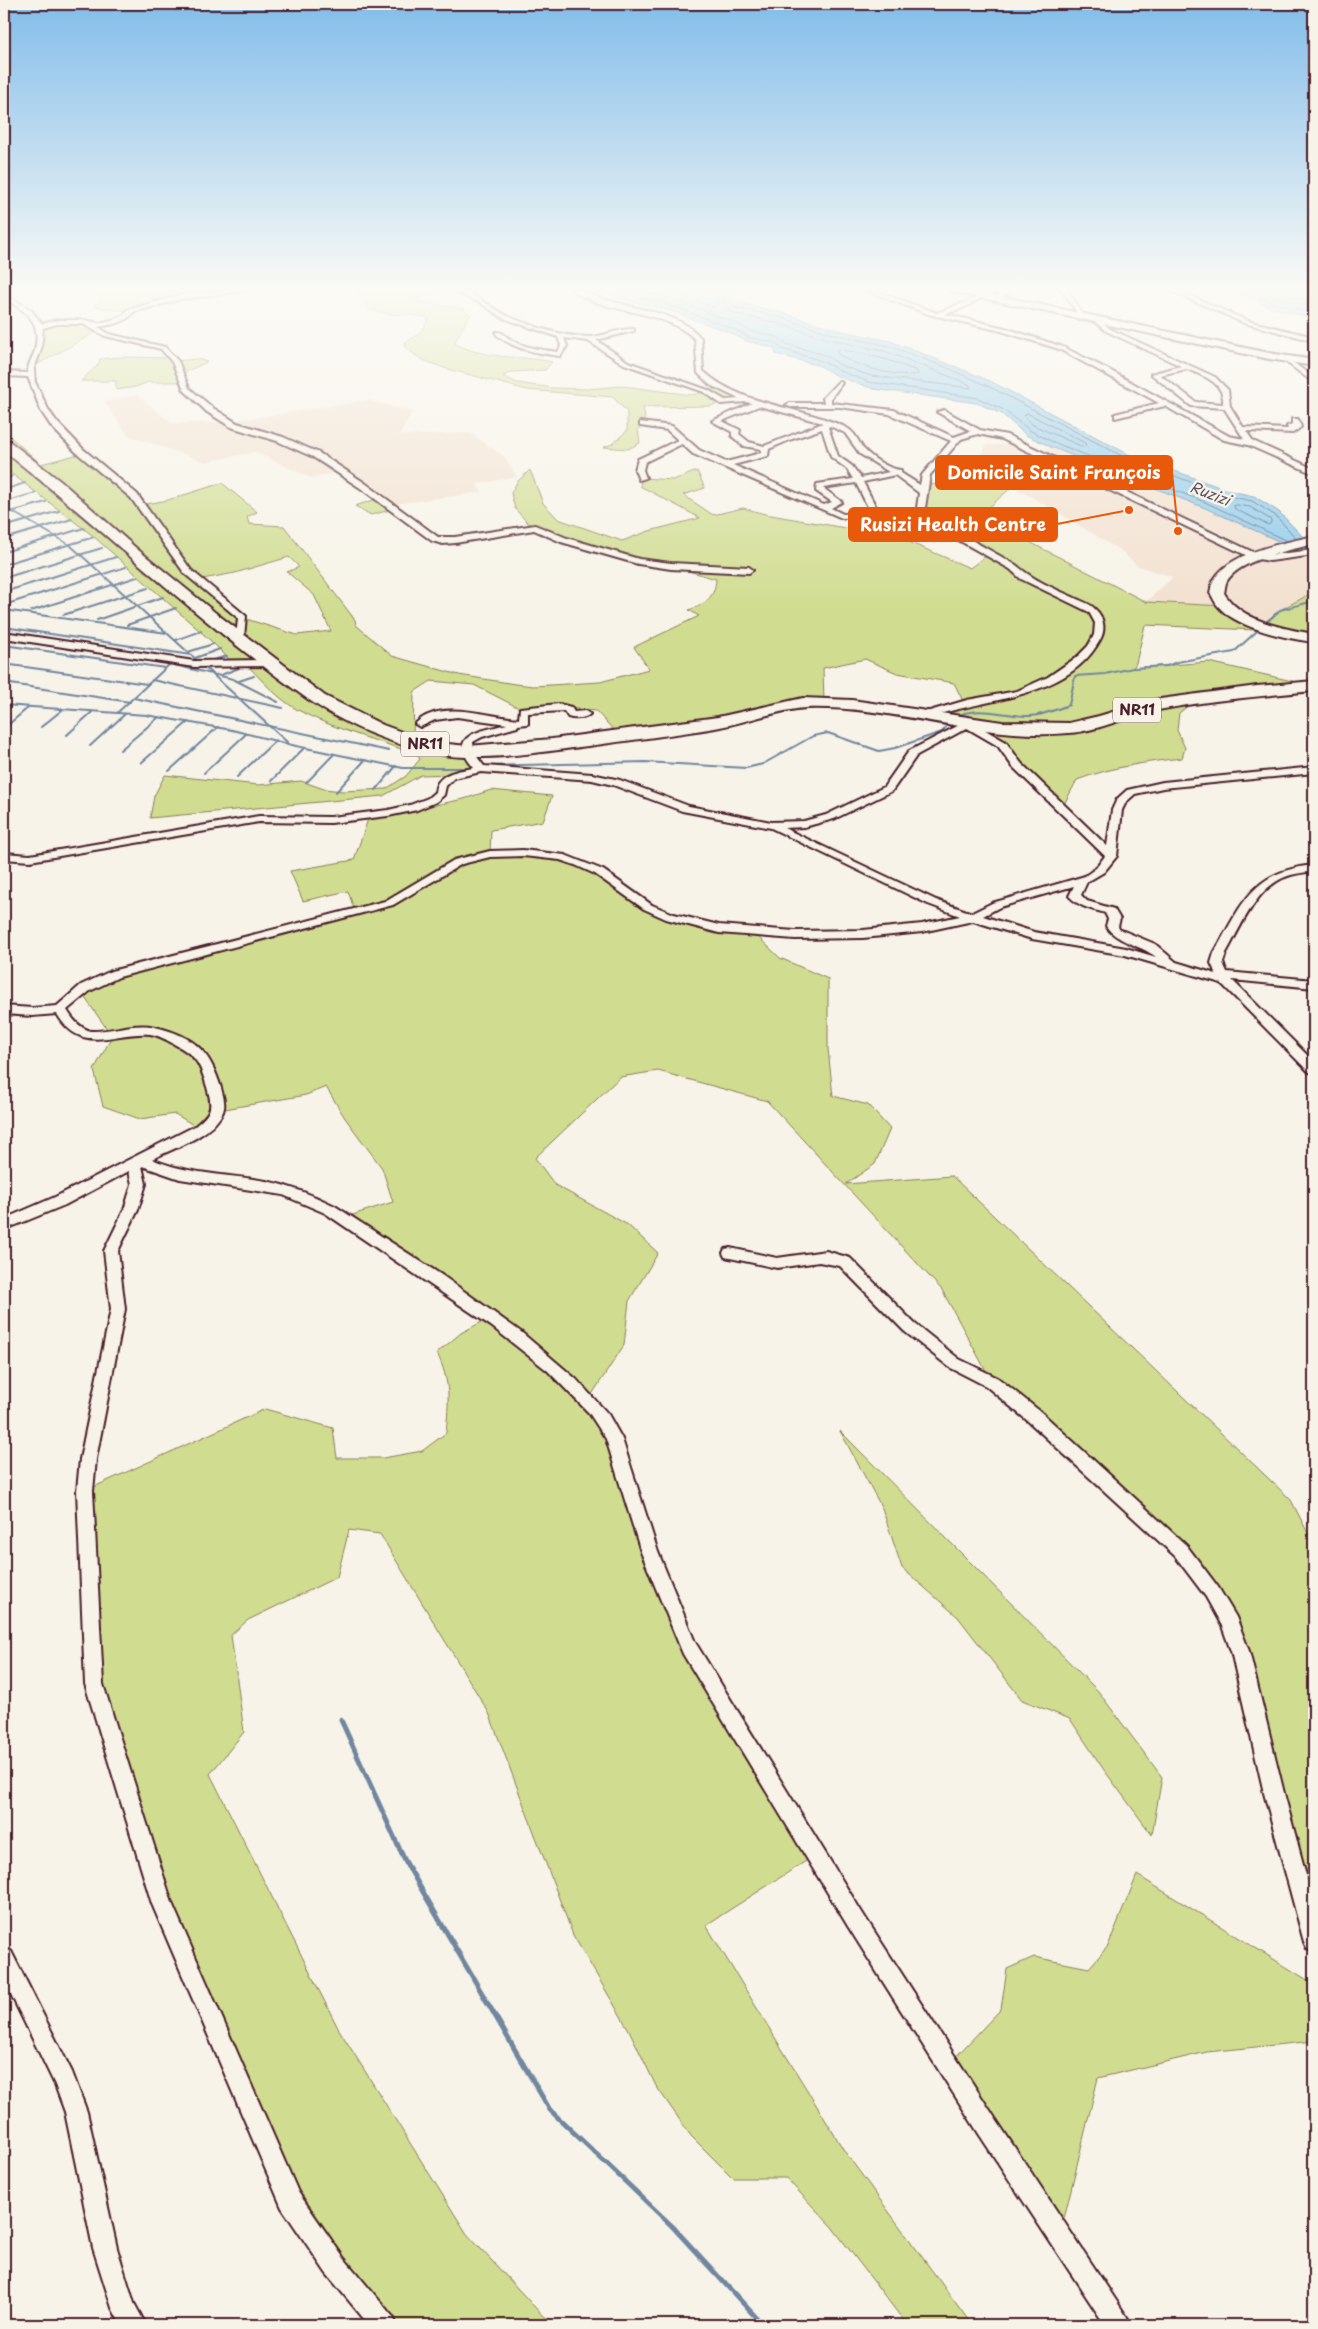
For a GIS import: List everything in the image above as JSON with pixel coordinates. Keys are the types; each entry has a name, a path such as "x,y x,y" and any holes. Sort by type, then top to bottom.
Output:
{"highway":[{"name":"NR11","path":"4,444 59,487 132,552 197,605 270,663 340,712 413,742 448,750 476,764 552,746 718,722 803,703 852,705 1017,728 1069,728 1096,723 1153,705 1257,691 1314,686"}],"main road":[{"path":"1314,540 1281,553 1256,556 1228,571 1216,585 1216,594 1222,603 1234,613 1261,626 1314,638"}],"street":[{"path":"38,398 54,424 80,451 134,496 188,572 243,618 239,637"},
{"path":"196,398 228,422 280,439 316,455 362,485 435,539 443,542 535,527 564,540 638,561 671,566 749,570"},
{"path":"714,398 724,402 757,402"},
{"path":"744,398 806,414 826,424 846,430 866,456 914,482 923,492"},
{"path":"827,398 828,404"},
{"path":"1153,398 1226,438 1250,443 1314,472"},
{"path":"1186,398 1194,404 1226,406"},
{"path":"1228,398 1226,406 1250,443"},
{"path":"757,402 716,421 737,432 735,434 746,444 765,448 778,441 826,424"},
{"path":"774,406 828,404 866,407 900,414 955,440"},
{"path":"1118,416 1165,404"},
{"path":"941,412 978,432 1004,437 1256,556"},
{"path":"1240,429 1293,431 1291,426 1297,427 1295,421"},
{"path":"643,424 669,428 696,452 824,508 848,516 866,515 872,507 852,470 836,458 830,442 830,432 826,424"},
{"path":"934,716 964,703 1016,694 1051,679 1086,655 1099,635 1101,626 1099,617 1092,610 1024,577 1012,567 933,522 921,508 926,475 955,440 978,432"},
{"path":"642,478 639,470 641,461 684,440"},
{"path":"725,466 765,454 765,448"},
{"path":"824,508 838,502 818,487 882,477 898,472"},
{"path":"1281,553 1314,553"},
{"path":"4,636 196,664 270,663"},
{"path":"524,722 523,710 559,706 568,708 571,715 586,714"},
{"path":"420,724 426,719 453,713 495,720 524,722"},
{"path":"476,764 466,747 468,741 478,735 524,722"},
{"path":"4,856 30,858 259,819 331,820 388,813 413,808 432,800 440,793 441,785 450,776 476,764 604,779 686,809 771,826 791,826 814,822 888,790 913,753 967,722 1002,744 1018,765 1111,856"},
{"path":"4,1010 32,1012 61,1010 80,991 97,980 389,903 458,862 490,854 523,853 561,857 600,872 648,907 670,917 718,929 795,935 863,934 922,928 973,917 996,905 1082,881 1100,870 1111,856 1117,810 1122,800 1131,792 1142,788 1163,785 1314,770"},
{"path":"771,826 932,902 1032,935 1118,950 1175,967 1223,978 1314,984"},
{"path":"1314,868 1288,872 1266,883 1256,893 1220,954 1217,963 1223,978 1314,1069"},
{"path":"1082,881 1075,896 1079,900 1110,912 1114,918 1112,926 1115,931 1151,947 1175,967"},
{"path":"4,1224 60,1201 200,1129 216,1116 219,1110 218,1100 200,1054 159,1032 150,1030 112,1036 84,1032 73,1027 61,1010"},
{"path":"137,1162 139,1184 131,1210 111,1251 118,1309 88,1459 85,1491 94,1684 162,1904 290,2200 314,2238 354,2292 385,2325"},
{"path":"137,1162 209,1179 262,1185 305,1197 343,1218 473,1303 538,1354 589,1399 614,1439 630,1494 676,1620 689,1648 856,1921 987,2126 1120,2325"},
{"path":"730,1253 777,1263 824,1255 833,1256 845,1262 909,1328 954,1363 987,1379 1035,1417 1181,1551 1212,1592 1230,1623 1240,1652 1274,1793 1314,1942"},
{"path":"4,1958 64,2080 76,2112 105,2248 124,2308 134,2325"}],"shaded area":[{"path":"124,398 140,398 172,423 228,422 369,400 412,412 399,436 470,433 503,456 517,477 476,484 482,492 388,505 341,471 311,478 255,452 206,462 128,435 104,402"},
{"path":"1017,444 1034,451 1051,447 1205,508 1314,557 1314,592 1280,610 1261,625 1225,606 1146,602 1173,577 1138,566 1120,550 1013,486 977,468 986,445"}],"green space":[{"path":"614,398 734,398 711,406 643,407 645,418 638,430 640,443 628,449 604,447 612,444 627,431 627,412"},
{"path":"4,431 41,464 83,453 141,505 168,500 222,483 257,512 247,517 249,524 284,526 355,620 356,625 392,656 459,675 534,686 600,682 649,669 634,647 699,616 689,610 704,603 711,596 716,579 671,566 614,556 528,523 515,509 511,493 517,482 530,470 543,503 558,519 622,541 649,531 700,518 640,486 642,478 673,480 697,471 705,488 683,495 713,515 743,508 765,514 897,537 970,568 988,554 942,527 921,508 925,484 970,486 977,468 1013,486 979,516 1146,602 1225,606 1261,625 1280,610 1314,592 1314,638 1277,631 1145,625 1136,663 1133,668 1209,662 1314,686 1198,698 1179,713 1177,730 1185,748 1182,758 1129,766 1077,780 1062,808 1005,748 969,725 926,715 964,703 954,683 897,673 865,659 823,668 824,703 618,735 596,711 559,707 523,710 474,685 431,681 414,692 413,741 468,752 481,769 456,774 421,775 383,796 150,818 154,796 165,775 258,785 301,781 324,789 343,791 386,789 406,776 420,759 416,754 340,728 310,716 290,705 250,668 236,666 210,640 92,535 4,468","holes":["289,557 299,567 287,572 314,595 331,631 297,635 243,618 197,580 235,573"]},
{"path":"380,498 394,509 371,515 355,506"},
{"path":"491,790 552,796 543,821 491,830 490,854 523,853 579,863 670,917 753,932 780,958 828,979 828,1049 833,1096 868,1105 890,1129 875,1164 846,1184 952,1176 1291,1500 1314,1545 1314,1942 1274,1793 1240,1651 1181,1551 992,1382 942,1290 767,1101 658,1071 620,1077 535,1158 555,1185 628,1225 658,1253 629,1301 624,1345 589,1399 614,1439 676,1620 817,1854 706,1925 845,2152 972,2325 907,2325 832,2227 786,2178 733,2178 691,2136 656,2086 629,2030 573,1935 489,1713 380,1534 349,1530 337,1577 248,1620 231,1635 244,1732 210,1774 338,2028 467,2234 543,2316 561,2325 385,2325 354,2292 314,2238 162,1904 94,1684 85,1491 265,1409 333,1428 337,1458 383,1458 422,1451 446,1433 448,1411 447,1383 437,1353 461,1333 491,1317 343,1218 393,1202 382,1168 345,1118 326,1087 306,1095 219,1110 200,1129 175,1114 140,1119 103,1106 94,1070 112,1036 80,991 97,980 355,912 348,891 303,901 290,871 354,860 368,819 464,799"},
{"path":"840,1431 1098,1691 1162,1777 1152,1835 1104,1770 1070,1719 1022,1700 958,1617 902,1568 882,1508"},
{"path":"1137,1875 1314,1984 1314,2041 1207,2052 1098,2078 1060,2235 948,2065 1001,2009 1007,1969 1034,1957 1089,1968 1108,1946"}],"water":[{"name":"Ruzizi","path":"938,398 1022,398 1128,454 1230,491 1254,496 1279,512 1304,538 1314,543 1314,557 1205,508 1051,447 1026,435 1002,414 977,403"}],"waterway":[{"path":"4,479 12,476"},
{"path":"4,490 25,483"},
{"path":"4,502 36,493"},
{"path":"12,512 46,502"},
{"path":"4,507 12,512"},
{"path":"27,520 59,511"},
{"path":"4,514 12,512"},
{"path":"12,512 27,520"},
{"path":"41,528 72,519"},
{"path":"4,527 27,520"},
{"path":"27,520 41,528"},
{"path":"4,539 41,528"},
{"path":"41,528 55,537"},
{"path":"55,537 84,528"},
{"path":"4,552 55,537"},
{"path":"55,537 69,545"},
{"path":"69,545 94,537"},
{"path":"5,564 69,545"},
{"path":"69,545 81,555"},
{"path":"81,555 102,548"},
{"path":"4,578 81,555"},
{"path":"81,555 92,565"},
{"path":"92,565 116,557"},
{"path":"4,592 92,565"},
{"path":"92,565 102,574"},
{"path":"102,574 126,567"},
{"path":"4,605 102,574"},
{"path":"102,574 114,585"},
{"path":"114,585 137,577"},
{"path":"31,611 114,585"},
{"path":"114,585 125,595"},
{"path":"125,595 148,588"},
{"path":"63,615 125,595"},
{"path":"125,595 137,606"},
{"path":"137,606 163,597"},
{"path":"954,717 964,713 983,711 1021,716 1050,712 1069,705 1075,676 1105,674 1133,668 1167,666 1177,662 1234,652 1280,610 1314,601"},
{"path":"97,620 137,606"},
{"path":"137,606 150,617"},
{"path":"150,617 176,608"},
{"path":"4,610 167,633"},
{"path":"127,625 150,617"},
{"path":"150,617 167,633"},
{"path":"4,627 191,655"},
{"path":"176,640 201,631"},
{"path":"167,633 212,674"},
{"path":"188,652 213,644"},
{"path":"4,645 165,668"},
{"path":"195,658 220,649"},
{"path":"206,662 227,656"},
{"path":"4,664 147,684"},
{"path":"153,680 170,664 212,674"},
{"path":"221,675 239,668"},
{"path":"212,674 233,679 278,702"},
{"path":"212,674 239,699"},
{"path":"239,681 254,676"},
{"path":"129,702 153,680"},
{"path":"153,680 239,699"},
{"path":"4,683 129,702"},
{"path":"134,698 270,726"},
{"path":"239,699 283,708"},
{"path":"239,699 270,726"},
{"path":"118,712 129,702"},
{"path":"4,705 159,717"},
{"path":"9,724 29,707"},
{"path":"41,727 62,710"},
{"path":"67,735 92,712"},
{"path":"90,746 125,714"},
{"path":"120,750 159,717"},
{"path":"159,717 188,722"},
{"path":"141,763 188,722"},
{"path":"188,722 217,727"},
{"path":"481,766 645,762 746,768 763,764 813,736 828,733 879,751 895,748 942,732 950,722"},
{"path":"270,726 389,751"},
{"path":"270,726 287,742"},
{"path":"169,771 217,727"},
{"path":"217,727 246,734"},
{"path":"204,773 246,734"},
{"path":"246,734 275,741"},
{"path":"237,777 275,741"},
{"path":"275,741 365,760"},
{"path":"271,781 304,748"},
{"path":"307,782 334,754"},
{"path":"336,792 365,760"},
{"path":"365,760 396,766"},
{"path":"376,790 396,766"},
{"path":"396,766 475,768"},
{"path":"341,1720 405,1861 550,2110 672,2226 763,2325"}],"place":[{"name":"Rusizi Health Centre","path":"1129,510"},
{"name":"Domicile Saint François","path":"1178,531"}]}
